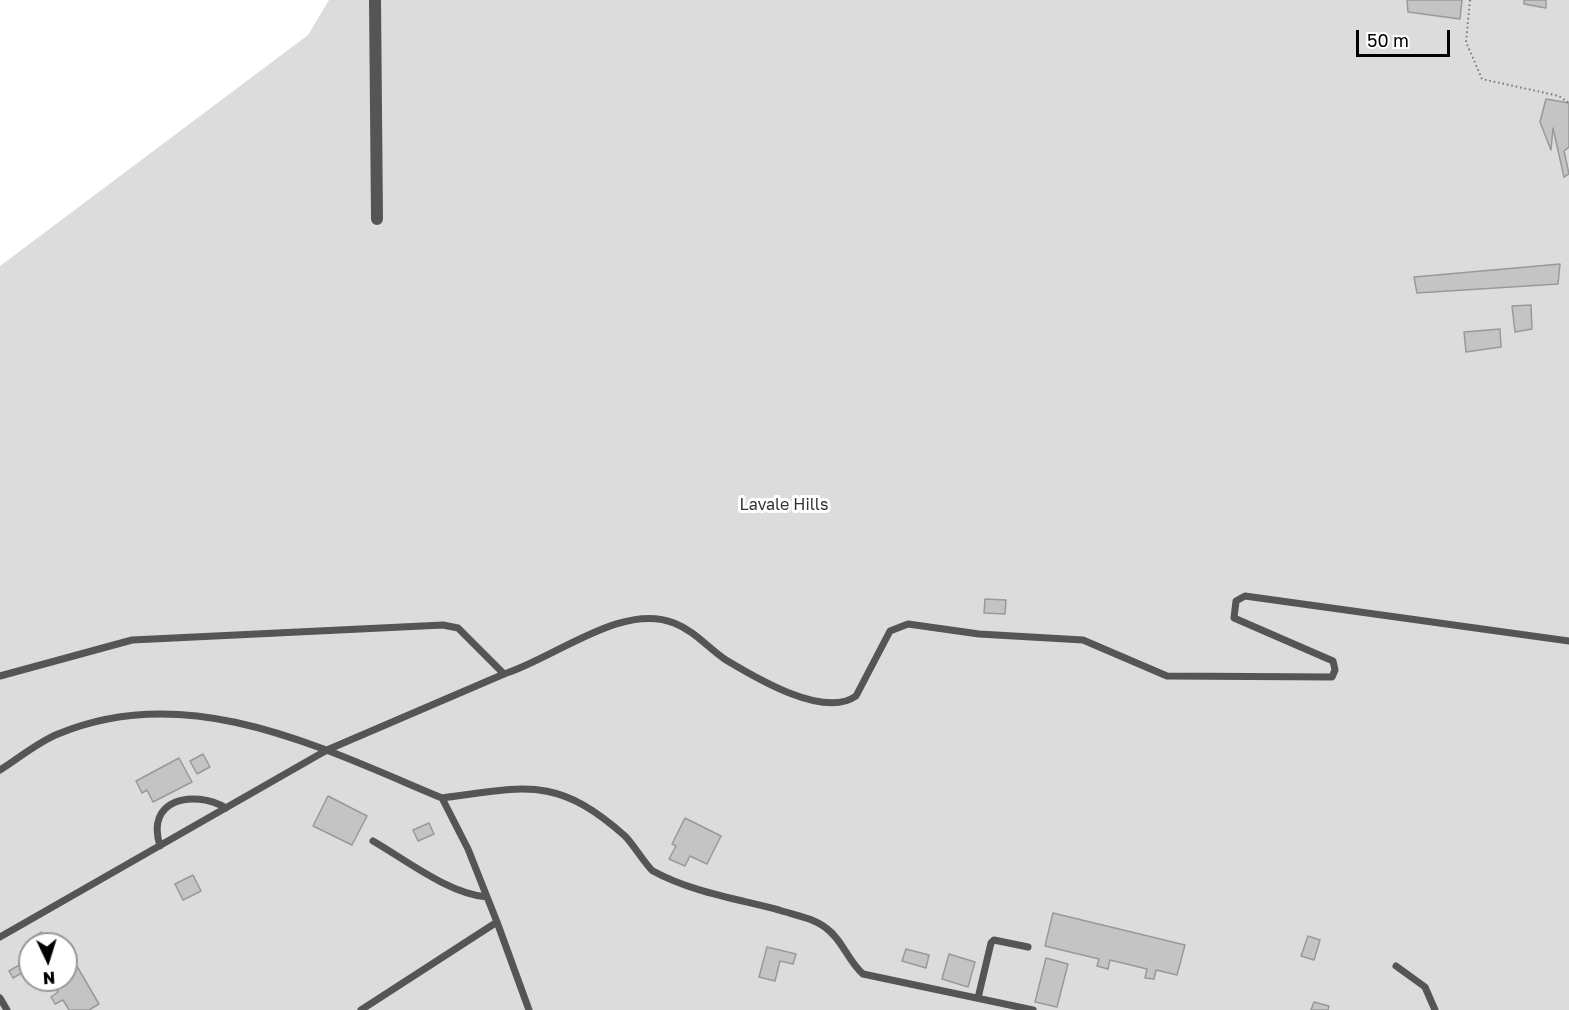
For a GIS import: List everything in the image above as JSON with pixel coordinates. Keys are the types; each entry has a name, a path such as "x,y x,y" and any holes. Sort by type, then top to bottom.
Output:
{"street":[{"path":"375,0 377,219"}],"lane":[{"path":"0,937 327,750 504,674 529,666 577,641 627,620 650,616 682,626 725,659 796,695 827,704 856,696 890,631 908,624 979,634 1083,640 1167,676 1332,676 1335,670 1333,661 1234,618 1236,601 1250,596 1569,641"},
{"path":"0,676 132,640 443,626 458,628 504,674"},
{"path":"0,770 55,735 79,725 105,719 162,712 203,715 246,723 327,750 442,798 516,788 543,789 566,795 587,807 640,851 650,870 680,884 818,923 828,928 852,965 863,974 1033,1010"},
{"path":"160,846 155,831 157,818 165,808 176,802 194,798 210,799 226,808"},
{"path":"442,798 468,849 529,1010"},
{"path":"373,841 454,888 473,896 487,897"},
{"path":"361,1010 497,922"},
{"path":"978,998 991,943 994,940 1028,947"},
{"path":"1396,966 1425,987 1435,1010"},
{"path":"0,998 7,1010"}],"path":[{"path":"1470,0 1466,42 1482,79 1559,96 1569,102"}],"green space":[{"name":"Lavale Hills","path":"329,0 1569,0 1569,1010 0,1010 0,266 308,35"}],"building":[{"path":"1407,0 1462,0 1460,19 1408,12"},
{"path":"1524,0 1546,0 1546,8 1524,4"},
{"path":"1546,99 1569,103 1569,147 1564,151 1569,174 1564,177 1553,128 1551,150 1540,122"},
{"path":"1560,264 1558,284 1417,293 1414,277"},
{"path":"1531,305 1532,329 1515,332 1512,306"},
{"path":"1500,329 1501,347 1466,352 1464,332"},
{"path":"985,599 1006,600 1005,614 984,613"},
{"path":"203,754 210,767 197,774 190,761"},
{"path":"179,758 192,782 153,802 147,790 142,793 136,781"},
{"path":"328,796 367,816 352,845 313,826"},
{"path":"685,818 721,836 707,864 690,856 685,866 669,859 676,846 672,844"},
{"path":"429,823 434,834 418,841 413,830"},
{"path":"193,875 201,891 183,900 175,884"},
{"path":"1053,913 1185,945 1177,975 1156,970 1154,979 1145,978 1147,969 1110,960 1108,969 1097,966 1099,959 1045,946"},
{"path":"1308,936 1320,940 1314,960 1301,956"},
{"path":"767,947 796,954 793,964 780,961 775,981 759,977"},
{"path":"906,949 929,955 926,968 902,961"},
{"path":"949,954 975,962 968,987 942,979"},
{"path":"1046,958 1068,964 1057,1007 1035,1002"},
{"path":"18,966 18,975 13,978 9,971"},
{"path":"78,968 99,1004 89,1010 69,1010 63,1000 55,1004 51,997 58,992 78,992"},
{"path":"1314,1002 1329,1006 1328,1010 1311,1010"}]}
